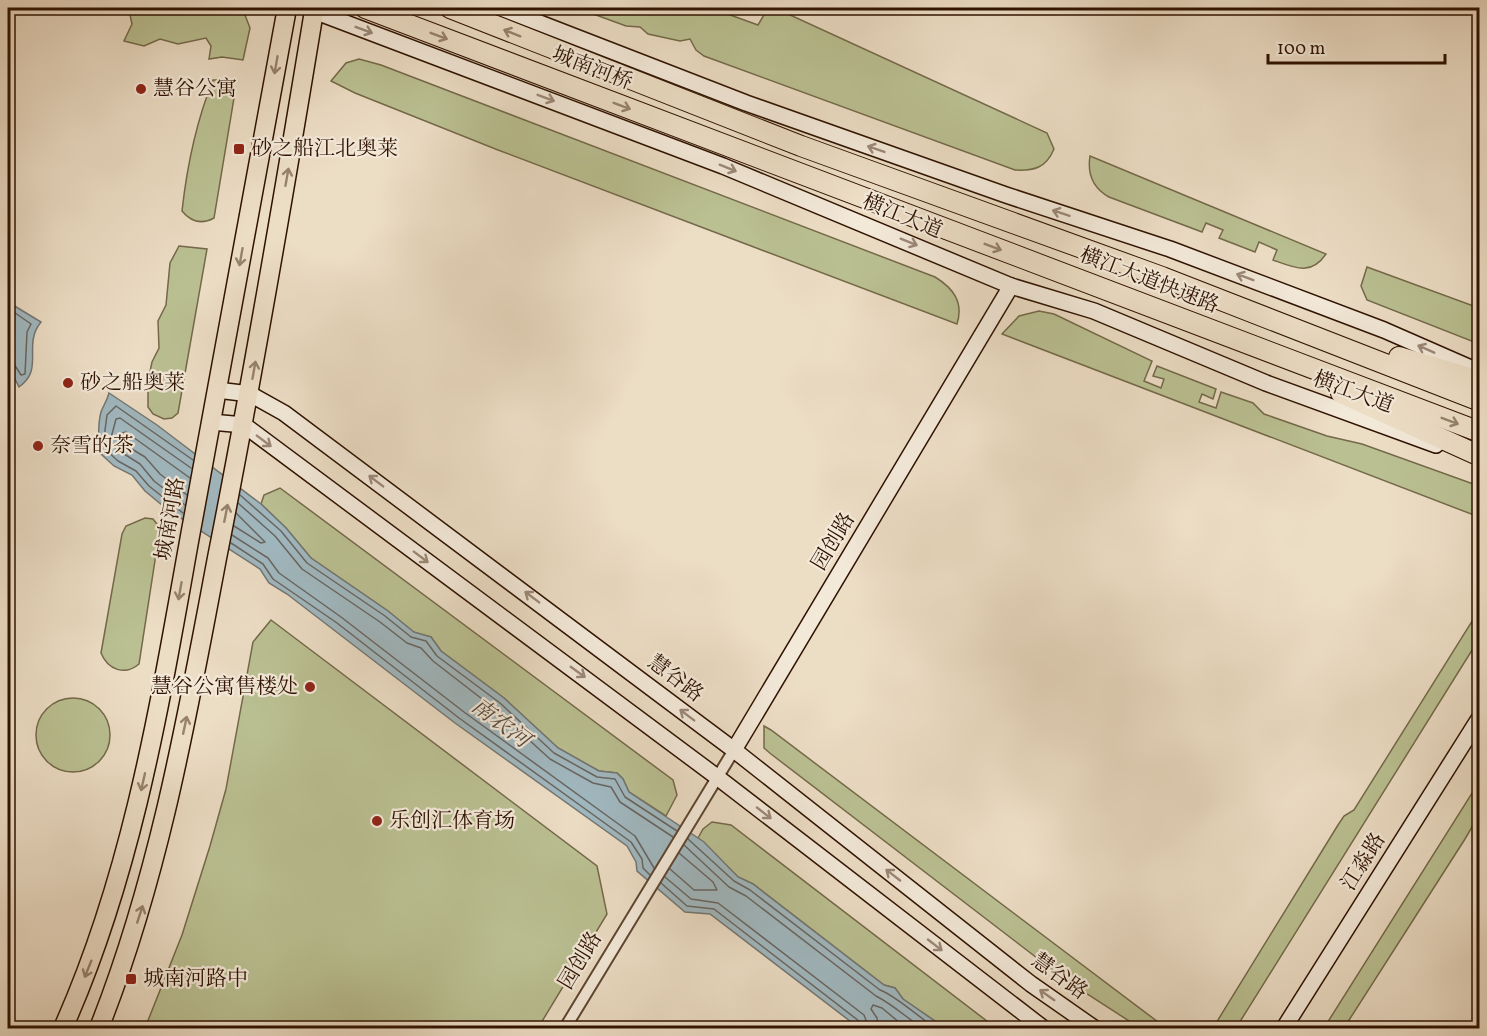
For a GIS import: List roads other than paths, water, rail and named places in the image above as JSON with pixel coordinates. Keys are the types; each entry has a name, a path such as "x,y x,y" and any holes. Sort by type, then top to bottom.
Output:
{"highway":[{"name":"城南河桥","path":"365,8 801,173"},
{"name":"城南河桥","path":"450,8 801,146"},
{"name":"横江大道快速路","path":"801,146 1162,277 1479,401"},
{"name":"横江大道快速路","path":"801,173 1479,432"},
{"path":"1162,277 1256,306 1402,358 1479,381"},
{"path":"1164,312 1237,349 1433,433 1479,458"}],"main road":[{"name":"城南河路","path":"63,1029 101,936 143,784 287,8"},
{"path":"99,1029 145,899 195,679 250,394 313,9"}],"street":[{"path":"501,8 746,104 1006,195 1170,249 1384,330 1479,372"},
{"name":"横江大道","path":"313,9 723,166 1011,286 1094,311 1266,383 1479,458"},
{"name":"园创路","path":"566,1029 651,883 734,750 1011,286"},
{"name":"慧谷路","path":"217,390 250,394 285,412 734,750 1031,984 1094,1029"},
{"path":"211,422 244,425 717,777 1043,1029"},
{"name":"江淼路","path":"1284,1029 1479,717"}],"water":[{"path":"8,302 41,322 33,339 31,372 27,380 19,387 8,365"},
{"name":"南农河","path":"109,393 157,425 261,504 286,528 311,558 388,611 414,632 431,637 441,651 504,698 558,748 599,771 617,773 623,779 629,792 704,842 738,877 753,884 884,985 895,988 903,999 945,1028 859,1028 710,914 685,912 637,871 636,862 627,846 455,723 287,594 269,583 260,569 168,510 145,491 132,475 114,466 100,453 99,444 100,416"}],"place":[{"name":"慧谷公寓","path":"141,89"},
{"name":"砂之船江北奥莱","path":"239,149"},
{"name":"砂之船奥莱","path":"68,383"},
{"name":"奈雪的茶","path":"38,446"},
{"name":"慧谷公寓售楼处","path":"310,687"},
{"name":"乐创汇体育场","path":"377,821"},
{"name":"城南河路中","path":"131,979"}]}
